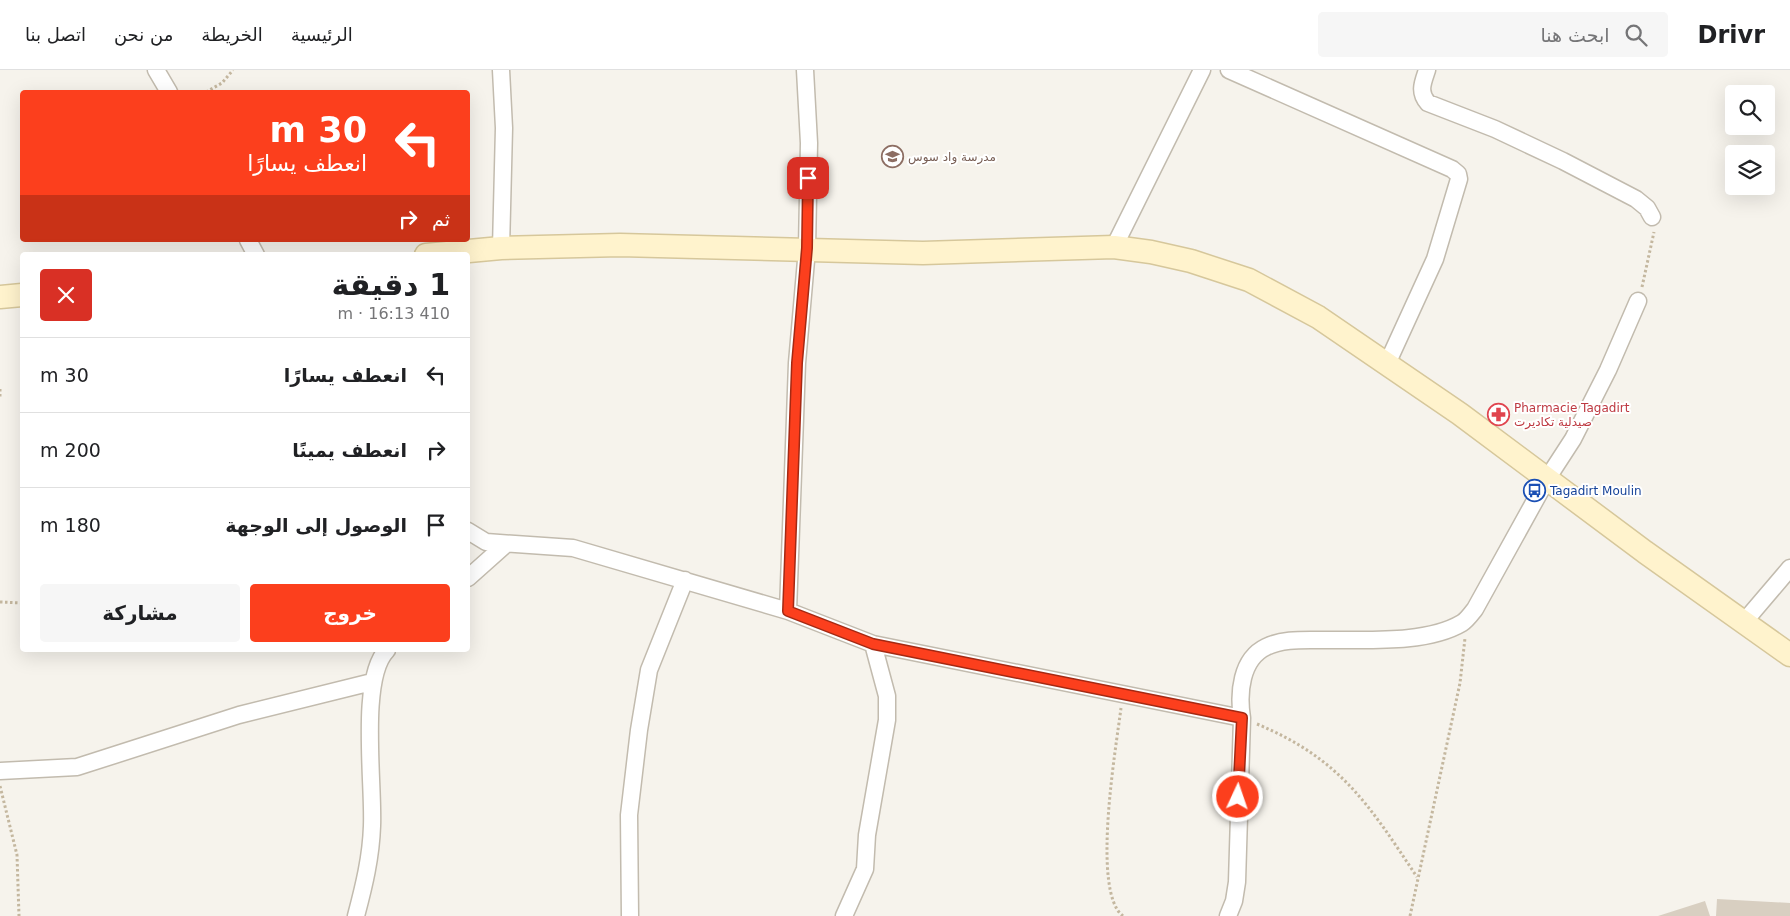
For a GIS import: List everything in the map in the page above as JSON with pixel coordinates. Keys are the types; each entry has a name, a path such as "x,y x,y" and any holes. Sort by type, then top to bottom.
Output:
{"street":[{"path":"156,70 168,90"},
{"path":"501,70 504,128 501,248"},
{"path":"788,611 796,372 807,248 809,143 805,70"},
{"path":"1114,247 1202,70"},
{"path":"1229,70 1330,117 1452,169 1458,174 1459,179 1450,214 1435,259 1387,364"},
{"path":"1427,70 1422,85 1422,97 1428,103 1496,129 1563,161 1636,199 1647,208 1652,217"},
{"path":"458,252 501,248 620,245 807,248 923,254 1114,247 1151,252 1191,261 1249,280 1318,317 1460,414 1645,552 1790,655"},
{"path":"0,297 20,295"},
{"path":"1228,916 1234,901 1236,882 1242,718 1239,696 1254,656 1266,647 1300,640 1395,639 1446,630 1464,622 1475,610 1547,479 1574,439 1638,301"},
{"path":"470,532 486,542 573,548 788,611 873,644 1242,718"},
{"path":"470,576 506,544"},
{"path":"1744,622 1790,568"},
{"path":"630,916 629,815 639,730 649,670 685,580"},
{"path":"844,916 865,869 867,836 887,720 887,696 873,644"},
{"path":"356,916 370,852 372,824 372,682 381,656 385,652"},
{"path":"0,771 77,767 239,715 372,682"}],"path":[{"path":"210,90 222,83 233,70"},
{"path":"1638,301 1654,240 1652,217"},
{"path":"0,390 0,398"},
{"path":"0,602 20,604"},
{"path":"1410,916 1460,683 1465,640 1464,622"},
{"path":"1122,693 1106,833 1112,902 1123,916"},
{"path":"1242,718 1284,735 1330,765 1372,810 1418,877"},
{"path":"0,785 17,855 18,916"}],"building":[{"path":"1717,899 1790,903 1790,916 1716,916"},
{"path":"1705,901 1710,916 1658,916"}],"place":[{"name":"مدرسة واد سوس","path":"892,157"},
{"name":"Pharmacie Tagadirt صيدلية تكاديرت","path":"1498,415"},
{"name":"Tagadirt Moulin","path":"1534,491"}],"route":[{"path":"808,178 807,248 797,363 788,611 873,644 1242,718 1238,797"}]}
